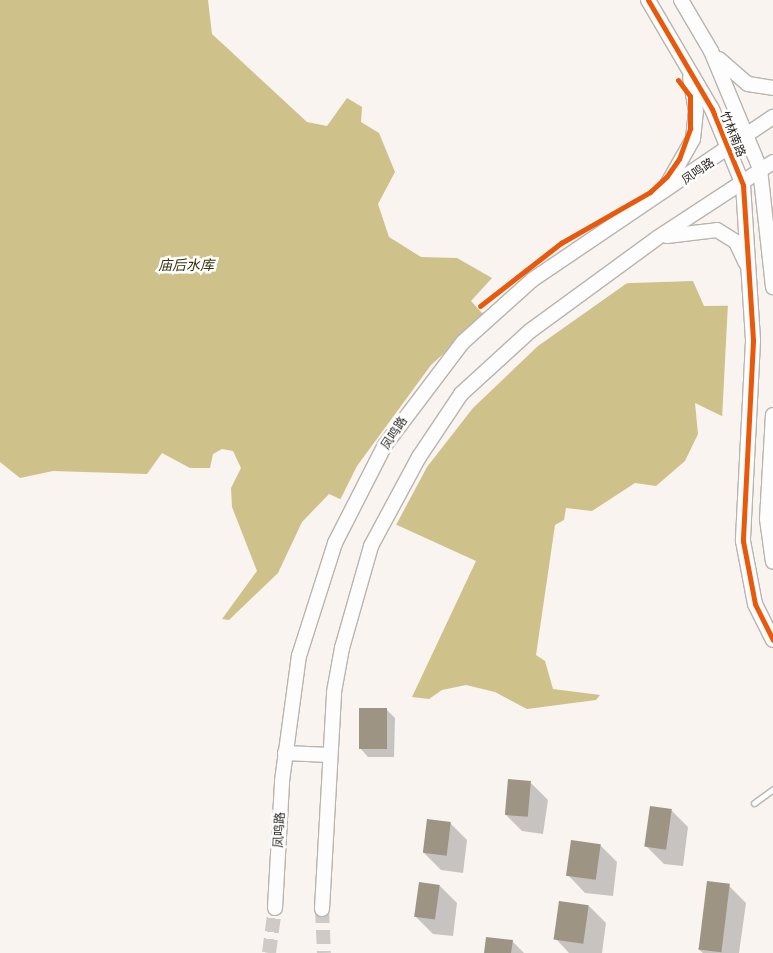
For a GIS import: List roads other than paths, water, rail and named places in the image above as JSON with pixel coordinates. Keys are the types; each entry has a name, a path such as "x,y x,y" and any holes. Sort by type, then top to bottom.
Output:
{"main road":[{"name":"竹林南路","path":"648,0 684,58 729,150 743,185 752,292 744,541 749,580 773,640"},
{"name":"竹林南路","path":"681,0 711,51 748,136 760,169 773,286"},
{"path":"711,51 748,84 773,88"},
{"path":"659,198 693,139 696,110 684,58"},
{"name":"凤鸣路","path":"275,908 285,753 307,622 335,543 386,444 421,393 463,342 532,280 659,198 773,117"},
{"path":"322,909 334,692 360,575 386,514 461,394 530,331 639,254 657,238 743,185 760,169 773,162"},
{"path":"657,238 717,230 736,242 750,274"},
{"path":"769,254 773,230"},
{"path":"773,415 767,519 773,562"},
{"path":"285,753 330,755"}],"lane":[{"path":"754,803 773,789"}],"water":[{"name":"庙后水库","path":"0,0 208,0 212,34 307,122 327,126 347,98 362,107 361,122 379,133 395,172 378,204 389,237 421,257 457,258 492,278 471,301 482,313 571,285 693,281 704,306 773,305 773,441 695,403 698,434 685,461 656,486 635,483 592,511 566,508 564,520 555,525 536,655 545,661 553,689 600,695 596,700 527,709 495,692 466,685 442,690 429,699 412,697 476,561 329,494 302,522 278,573 229,620 222,619 257,571 232,507 231,488 241,468 233,451 222,449 213,454 210,468 190,468 162,453 147,474 53,471 20,478 0,462"}],"tunnel":[{"path":"269,953 275,908"},
{"path":"322,909 324,953"}]}
